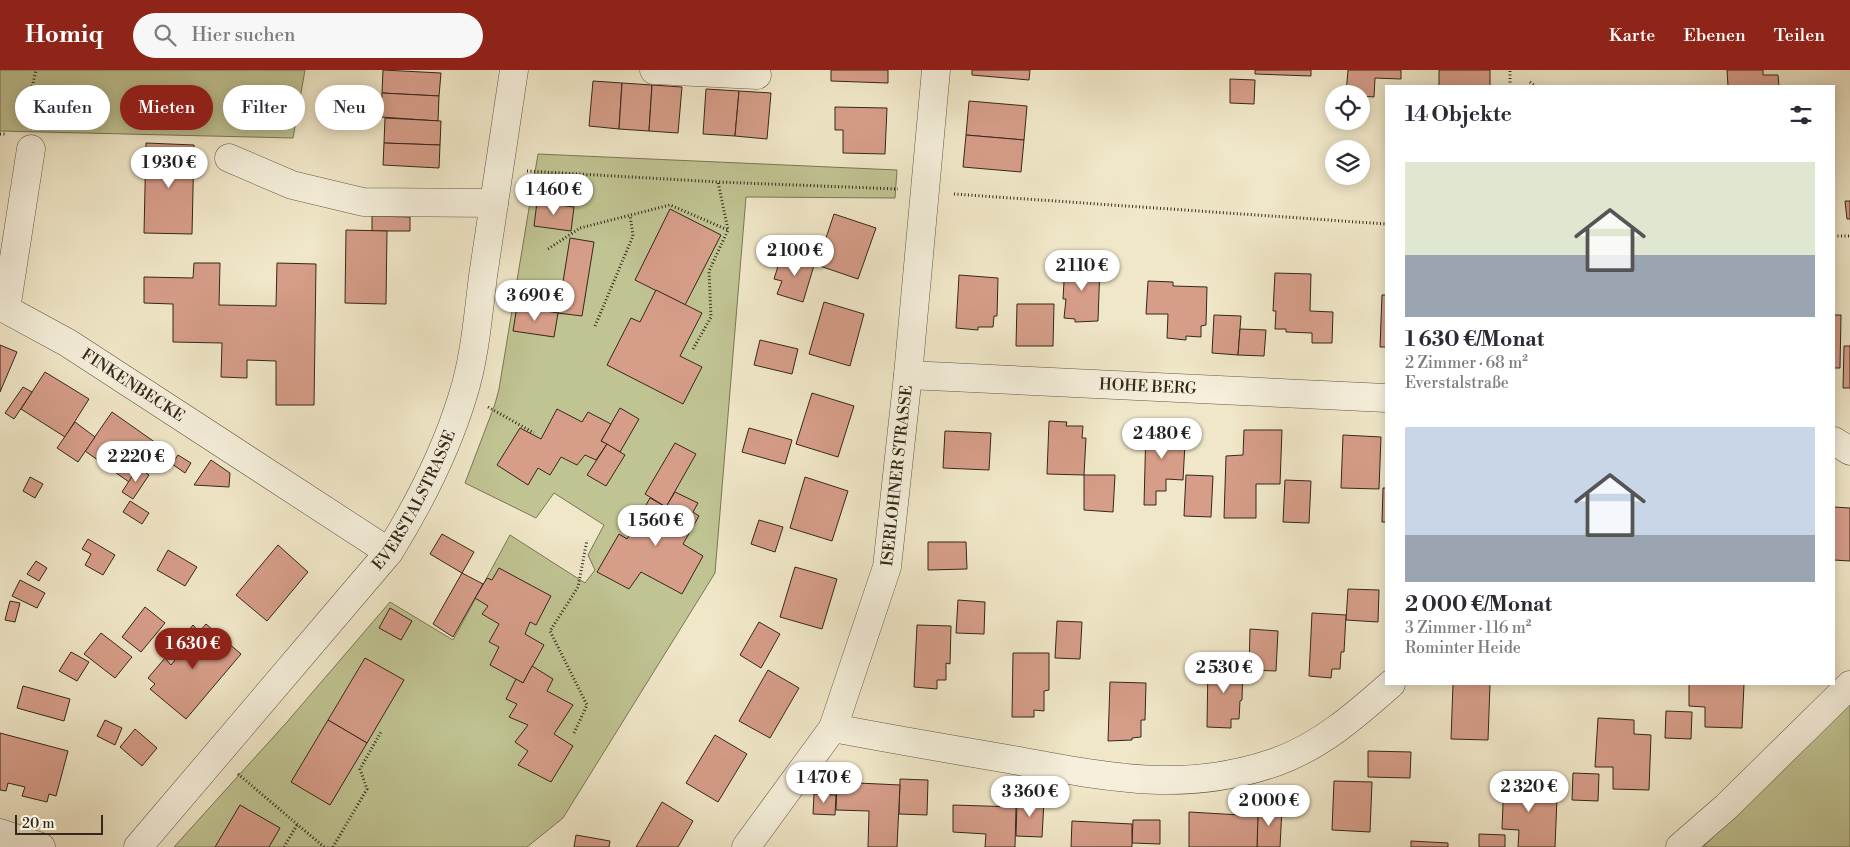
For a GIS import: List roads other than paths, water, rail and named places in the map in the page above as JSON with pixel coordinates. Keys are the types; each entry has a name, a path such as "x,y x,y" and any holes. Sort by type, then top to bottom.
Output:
{"street":[{"name":"EVERSTALSTRASSE","path":"138,847 389,552 410,518 429,481 449,437 464,393 474,340 514,70"},
{"path":"654,70 757,75"},
{"name":"ISERLOHNER STRASSE","path":"746,847 833,728 887,567 908,375 936,70"},
{"path":"3,308 31,149"},
{"path":"229,158 292,185 363,202 494,203"},
{"name":"FINKENBECKE","path":"3,308 68,343 389,552"},
{"name":"HOHE BERG","path":"908,375 1385,398"},
{"path":"1835,442 1850,451"},
{"path":"833,728 1114,778 1174,782 1226,776 1277,762 1323,739 1391,685"},
{"path":"1680,847 1726,807 1850,685"},
{"path":"0,833 41,847"}]}
